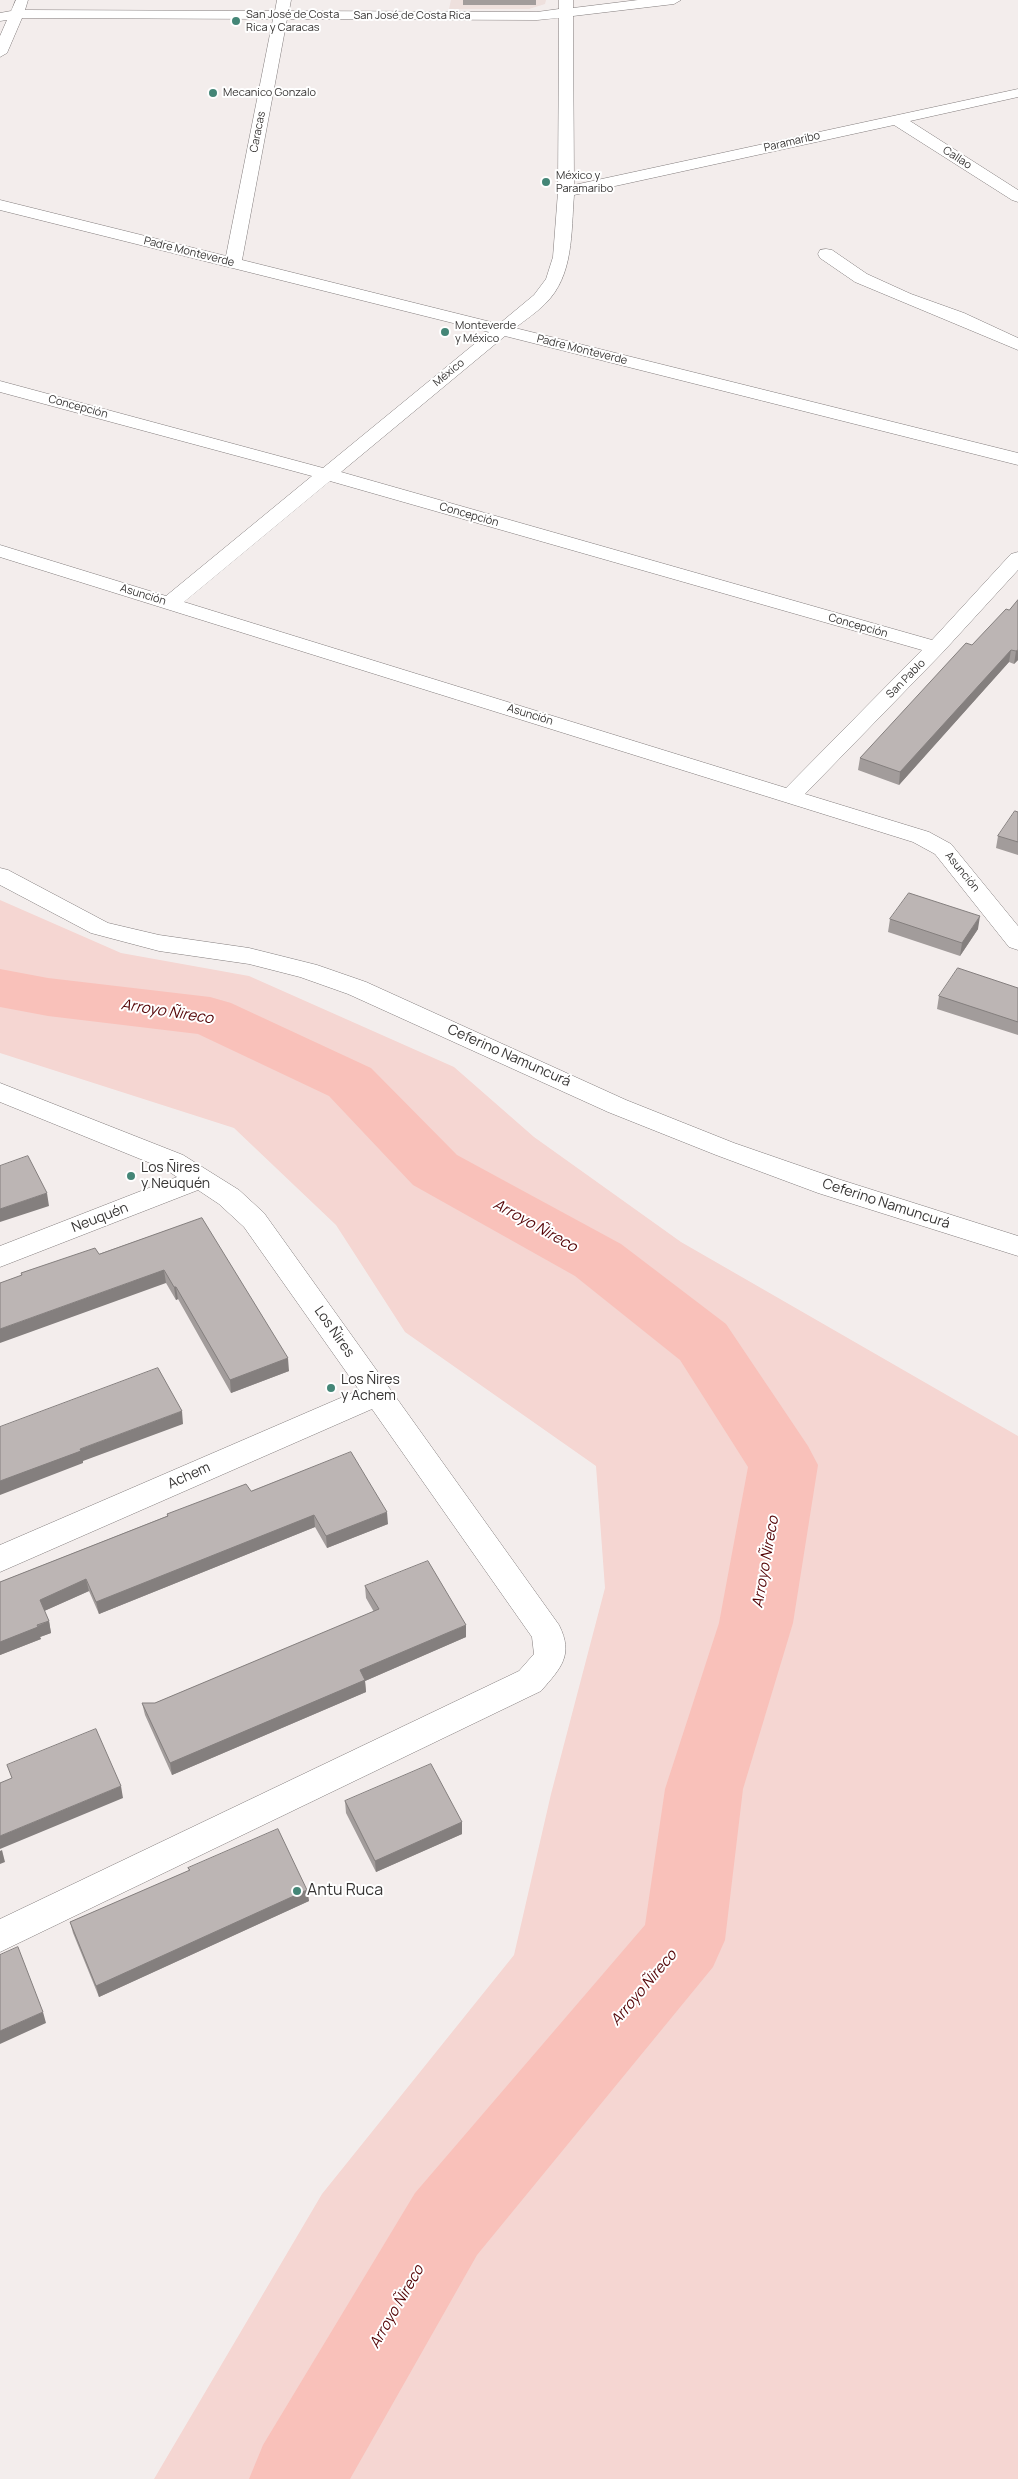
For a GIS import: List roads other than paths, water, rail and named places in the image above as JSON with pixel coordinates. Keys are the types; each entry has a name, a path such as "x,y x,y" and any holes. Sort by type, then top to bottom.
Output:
{"street":[{"path":"0,53 23,0"},
{"name":"San José de Costa Rica","path":"0,17 16,14 282,7 537,16 566,7 674,0"},
{"name":"Caracas","path":"234,264 282,7"},
{"name":"México","path":"170,603 540,299 554,279 561,256 566,192 566,7"},
{"name":"Paramaribo","path":"566,192 1018,93"},
{"name":"Callao","path":"896,119 1018,197"},
{"name":"Padre Monteverde","path":"0,205 1018,459"},
{"path":"826,254 861,278 904,298 958,317 1018,346"},
{"name":"Concepción","path":"0,386 325,474 936,648"},
{"name":"Asunción","path":"0,551 921,837 943,849 1018,942"},
{"name":"San Pablo","path":"790,796 936,648 1018,558"},
{"name":"Ceferino Namuncurá","path":"0,875 100,928 159,943 249,956 308,971 357,988 617,1106 828,1186 1018,1246"},
{"name":"Los Ñires","path":"0,1092 174,1162 229,1197 254,1220 548,1634 550,1658 530,1681 0,1936"},
{"name":"Neuquén","path":"0,1257 201,1178"},
{"name":"Achem","path":"0,1559 379,1394"}],"waterway":[{"name":"Arroyo Ñireco","path":"0,988 48,997 210,1016 350,1082 435,1170 598,1260 703,1342 783,1465 756,1623 704,1789 684,1940 446,2224 297,2479"}],"place":[{"name":"San José de Costa Rica y Caracas","path":"236,21"},
{"name":"Mecanico Gonzalo","path":"213,93"},
{"name":"México y Paramaribo","path":"546,182"},
{"name":"Monteverde y México","path":"445,332"},
{"name":"Los Ñires y Neuquén","path":"131,1176"},
{"name":"Los Ñires y Achem","path":"331,1388"},
{"name":"Antu Ruca","path":"297,1891"}]}
